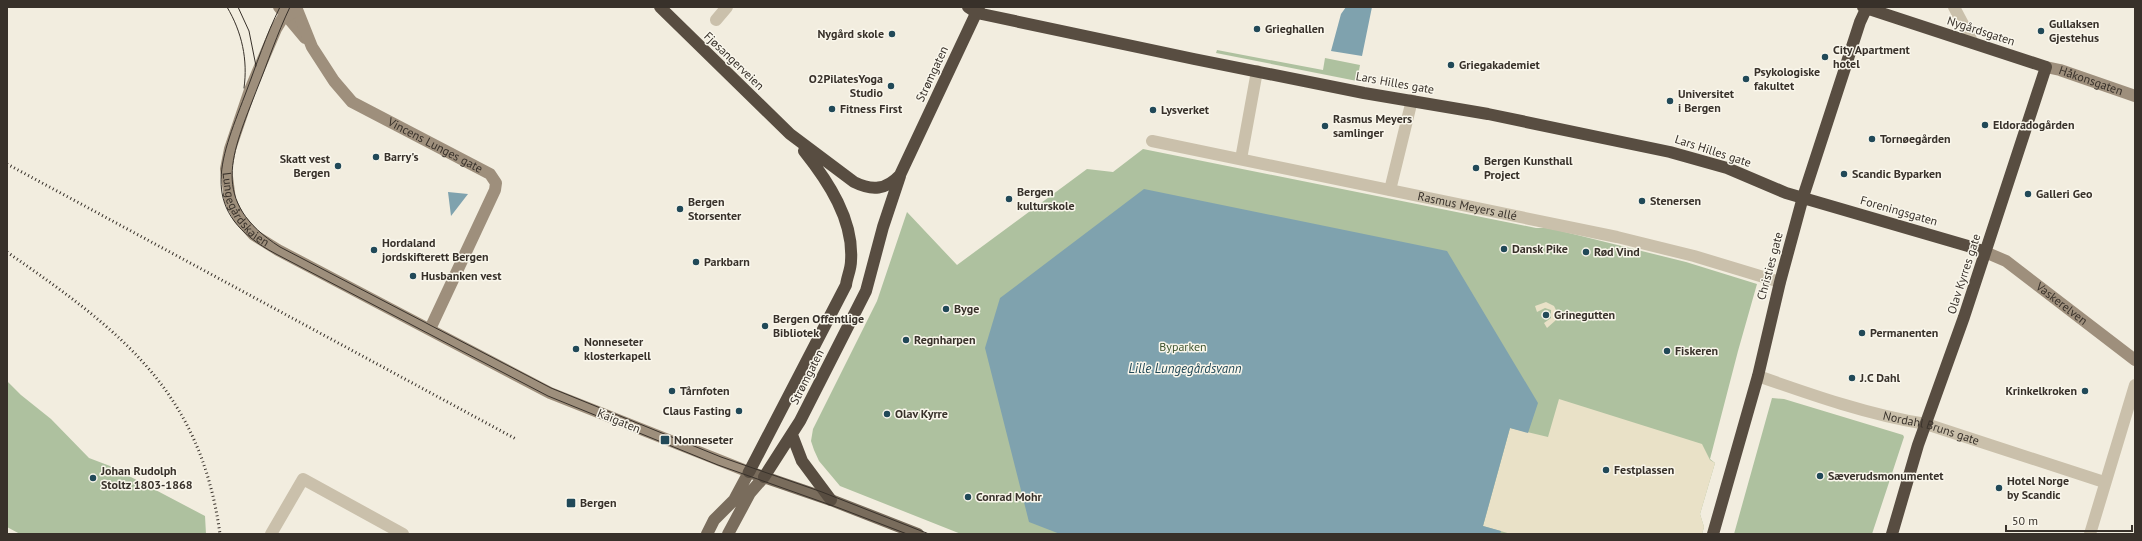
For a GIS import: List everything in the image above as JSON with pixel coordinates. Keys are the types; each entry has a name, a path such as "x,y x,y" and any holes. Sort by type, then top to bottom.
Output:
{"highway":[{"name":"Fjøsangerveien","path":"660,7 790,134 818,168 836,199 850,239"},
{"name":"Nygårdsgaten","path":"1864,8 2046,67"},
{"name":"Christies gate","path":"1713,534 1758,376 1780,282 1803,198 1864,8"},
{"name":"Lars Hilles gate","path":"975,9 1257,71 1412,100 1670,152 1728,168 1803,198"},
{"name":"Strømgaten","path":"764,477 792,435 866,291 885,220 900,175 975,9"},
{"name":"Olav Kyrres gate","path":"1892,534 1926,424 2046,67"},
{"name":"Fjøsangerveien","path":"790,134 841,174 864,187"},
{"name":"Strømgaten","path":"864,187 885,187 900,175"},
{"name":"Foreningsgaten","path":"1803,198 1985,252"},
{"name":"Strømgaten","path":"750,472 846,285 851,261 850,239"},
{"path":"792,435 802,461 831,500"}],"main road":[{"name":"Lungegårdskaien","path":"297,8 282,11 244,109 230,149 226,169 228,190 234,210 245,226 264,242 333,279"},
{"name":"Vincens Lunges gate","path":"297,8 312,47"},
{"name":"Vincens Lunges gate","path":"282,11 312,47 334,81 352,102 490,174 496,183 495,190 430,329"},
{"name":"Håkonsgaten","path":"2046,67 2060,70 2135,96"},
{"name":"Vaskerelven","path":"1985,252 2006,261 2135,360"},
{"name":"Kaigaten","path":"333,279 430,329 510,373 557,396 750,472 831,500 918,534"},
{"name":"Strømgaten","path":"707,534 714,520 734,500 750,472"},
{"name":"Strømgaten","path":"728,534 750,493 764,477"}],"street":[{"path":"716,20 727,7"},
{"path":"1954,7 1973,43"},
{"path":"1241,160 1257,71"},
{"path":"1390,190 1412,100"},
{"name":"Rasmus Meyers allé","path":"1152,141 1617,237 1701,258 1780,282"},
{"name":"Nordahl Bruns gate","path":"1758,376 1840,402 1908,421 1926,424 2104,482"},
{"path":"2090,534 2104,482 2135,385"},
{"path":"270,534 303,479 404,534"}],"green space":[{"path":"1217,50 1323,70 1325,58 1360,65 1357,81 1216,53"},
{"name":"Byparken","path":"1143,149 1536,228 1557,230 1686,262 1757,284 1710,459 1715,463 1700,514 1704,527 1702,534 961,534 840,486 819,461 811,441 813,429 877,301 907,212 957,265 1087,169 1113,172"},
{"path":"7,381 21,395 51,419 89,458 110,466 205,516 206,534 20,534 7,527"},
{"path":"1772,398 1784,399 1903,435 1904,437 1872,534 1734,534"}],"shaded area":[{"path":"1546,302 1554,306 1558,314 1556,320 1547,328 1544,323 1551,318 1551,310 1545,308 1537,312 1535,306"},
{"name":"Festplassen","path":"1559,399 1702,444 1710,460 1715,463 1700,514 1704,527 1702,534 1511,534 1483,526 1510,428 1548,437"}],"water":[{"path":"1346,7 1372,7 1362,56 1331,51 1341,14"},
{"name":"Lille Lungegårdsvann","path":"1144,189 1447,251 1538,403 1528,433 1510,428 1483,526 1501,531 1500,534 1060,534 1029,522 985,348 1000,298"},
{"path":"448,192 468,194 451,216"}],"tram line":[{"path":"227,7 237,26 243,46 245,67 244,88"},
{"path":"238,7 249,31 256,66"},
{"path":"280,7 236,120 223,164 221,184 225,203 234,221 251,238 276,254 548,396 718,465 907,534"},
{"path":"290,7 248,113 234,155 232,175 234,194 243,212 257,230 280,247 551,388 721,457 822,492 929,534"}],"railway":[{"path":"7,164 516,439"},
{"path":"7,252 85,309 118,337 148,368 173,402 194,440 210,483 220,534"}],"place":[{"name":"Grieghallen","path":"1257,29"},
{"name":"Gullaksen Gjestehus","path":"2041,31"},
{"name":"Nygård skole","path":"892,34"},
{"name":"City Apartment hotel","path":"1825,57"},
{"name":"Griegakademiet","path":"1451,65"},
{"name":"Psykologiske fakultet","path":"1746,79"},
{"name":"O2PilatesYoga Studio","path":"891,86"},
{"name":"Universitet i Bergen","path":"1670,101"},
{"name":"Fitness First","path":"832,109"},
{"name":"Lysverket","path":"1153,110"},
{"name":"Eldoradogården","path":"1985,125"},
{"name":"Rasmus Meyers samlinger","path":"1325,126"},
{"name":"Tornøegården","path":"1872,139"},
{"name":"Barry's","path":"376,157"},
{"name":"Skatt vest Bergen","path":"338,166"},
{"name":"Bergen Kunsthall Project","path":"1476,168"},
{"name":"Scandic Byparken","path":"1844,174"},
{"name":"Galleri Geo","path":"2028,194"},
{"name":"Bergen kulturskole","path":"1009,199"},
{"name":"Stenersen","path":"1642,201"},
{"name":"Bergen Storsenter","path":"680,209"},
{"name":"Dansk Pike","path":"1504,249"},
{"name":"Hordaland jordskifterett Bergen","path":"374,250"},
{"name":"Rød Vind","path":"1586,252"},
{"name":"Parkbarn","path":"696,262"},
{"name":"Husbanken vest","path":"413,276"},
{"name":"Byge","path":"946,309"},
{"name":"Grinegutten","path":"1546,315"},
{"name":"Bergen Offentlige Bibliotek","path":"765,326"},
{"name":"Permanenten","path":"1862,333"},
{"name":"Regnharpen","path":"906,340"},
{"name":"Nonneseter klosterkapell","path":"576,349"},
{"name":"Fiskeren","path":"1667,351"},
{"name":"J.C Dahl","path":"1852,378"},
{"name":"Tårnfoten","path":"672,391"},
{"name":"Krinkelkroken","path":"2085,391"},
{"name":"Claus Fasting","path":"739,411"},
{"name":"Olav Kyrre","path":"887,414"},
{"name":"Nonneseter","path":"665,440"},
{"name":"Festplassen","path":"1606,470"},
{"name":"Sæverudsmonumentet","path":"1820,476"},
{"name":"Johan Rudolph Stoltz 1803-1868","path":"93,478"},
{"name":"Hotel Norge by Scandic","path":"1999,488"},
{"name":"Conrad Mohr","path":"968,497"},
{"name":"Bergen","path":"571,503"}]}
